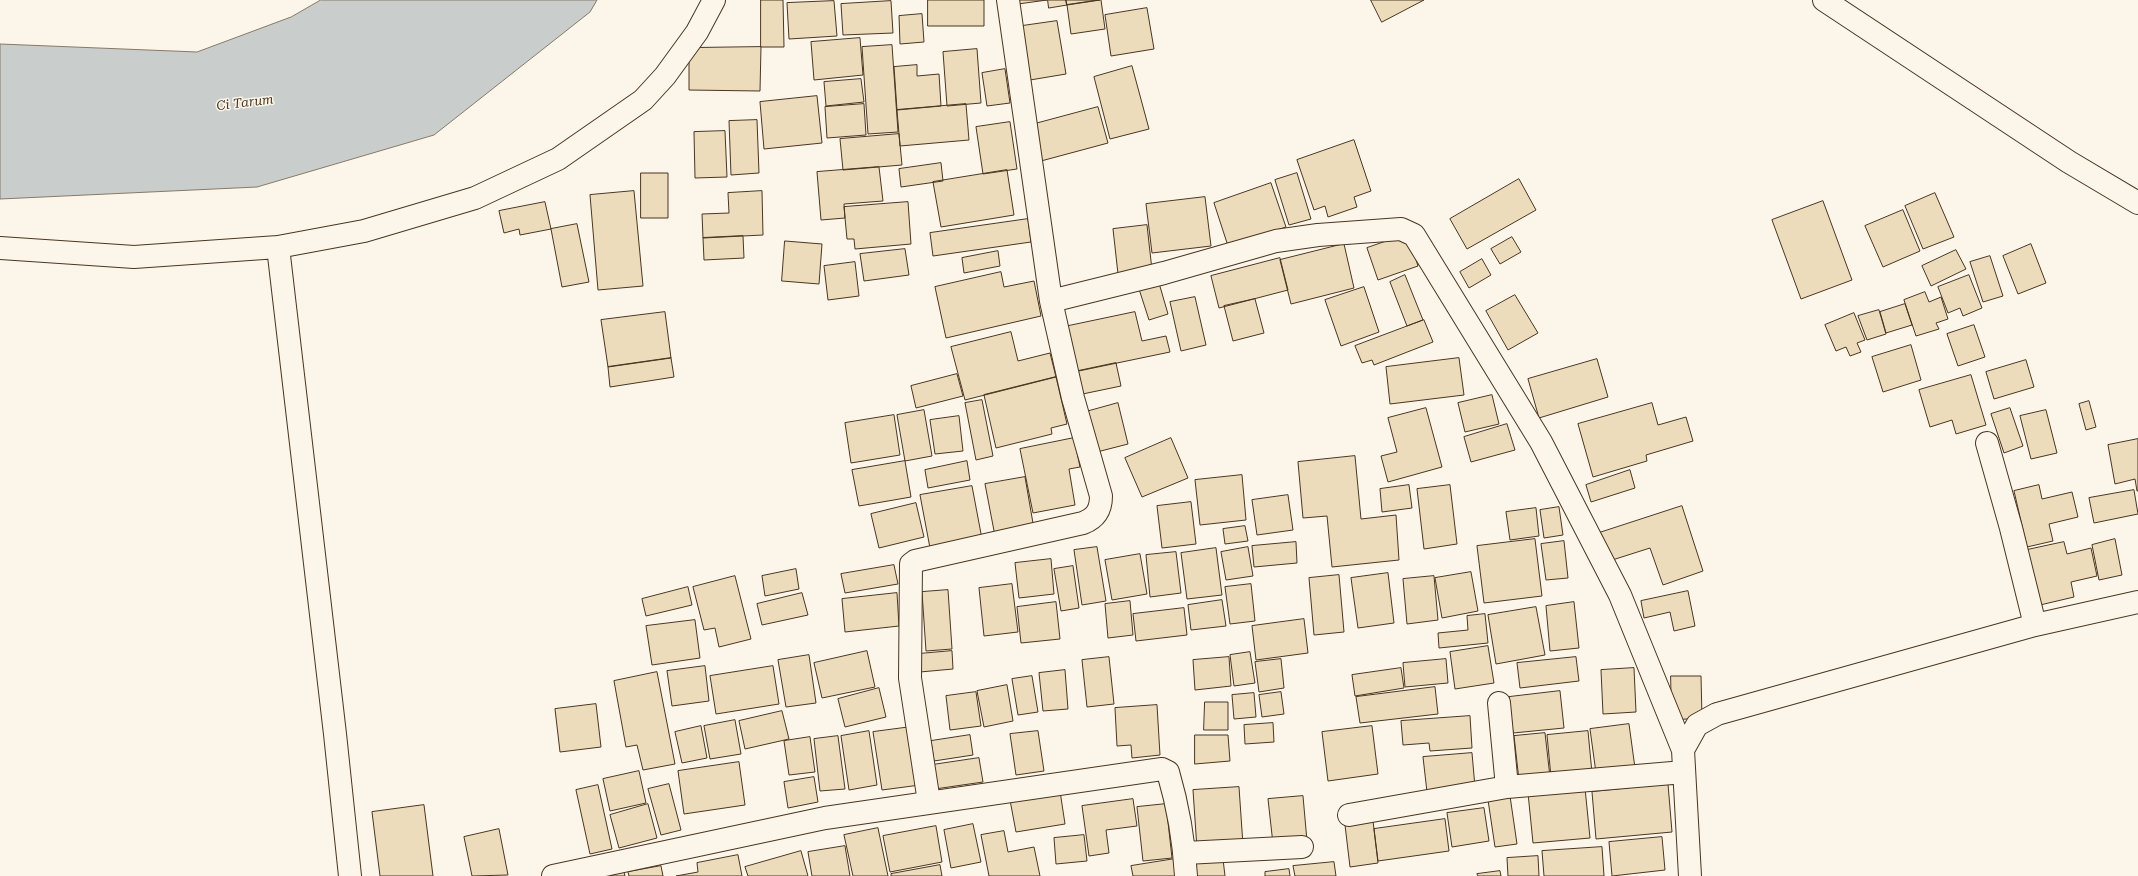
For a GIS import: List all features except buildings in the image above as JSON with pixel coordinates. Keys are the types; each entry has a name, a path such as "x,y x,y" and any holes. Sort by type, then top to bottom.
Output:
{"street":[{"path":"0,248 134,257 278,247 364,231 475,198 558,159 643,100 665,76 697,32 714,0"},
{"path":"928,802 910,678 911,564 915,561 1083,523 1091,520 1100,509 1101,496 1072,398 1051,301 1008,0"},
{"path":"1824,0 2069,162 2138,203"},
{"path":"1051,301 1164,273 1276,241 1318,235 1401,229 1414,236 1542,442 1620,595 1683,750 1690,876"},
{"path":"278,247 335,734 350,876"},
{"path":"1987,443 2011,528 2035,625"},
{"path":"1683,750 1697,725 1717,714 2035,625 2138,602"},
{"path":"1498,703 1507,787"},
{"path":"553,876 824,818 1162,768 1168,772 1175,797 1185,854 1186,876"},
{"path":"1349,815 1507,787 1684,772"},
{"path":"1185,854 1302,847"}],"water":[{"name":"Ci Tarum","path":"321,0 597,0 590,12 434,135 257,187 0,199 0,44 197,52 291,17"}]}
